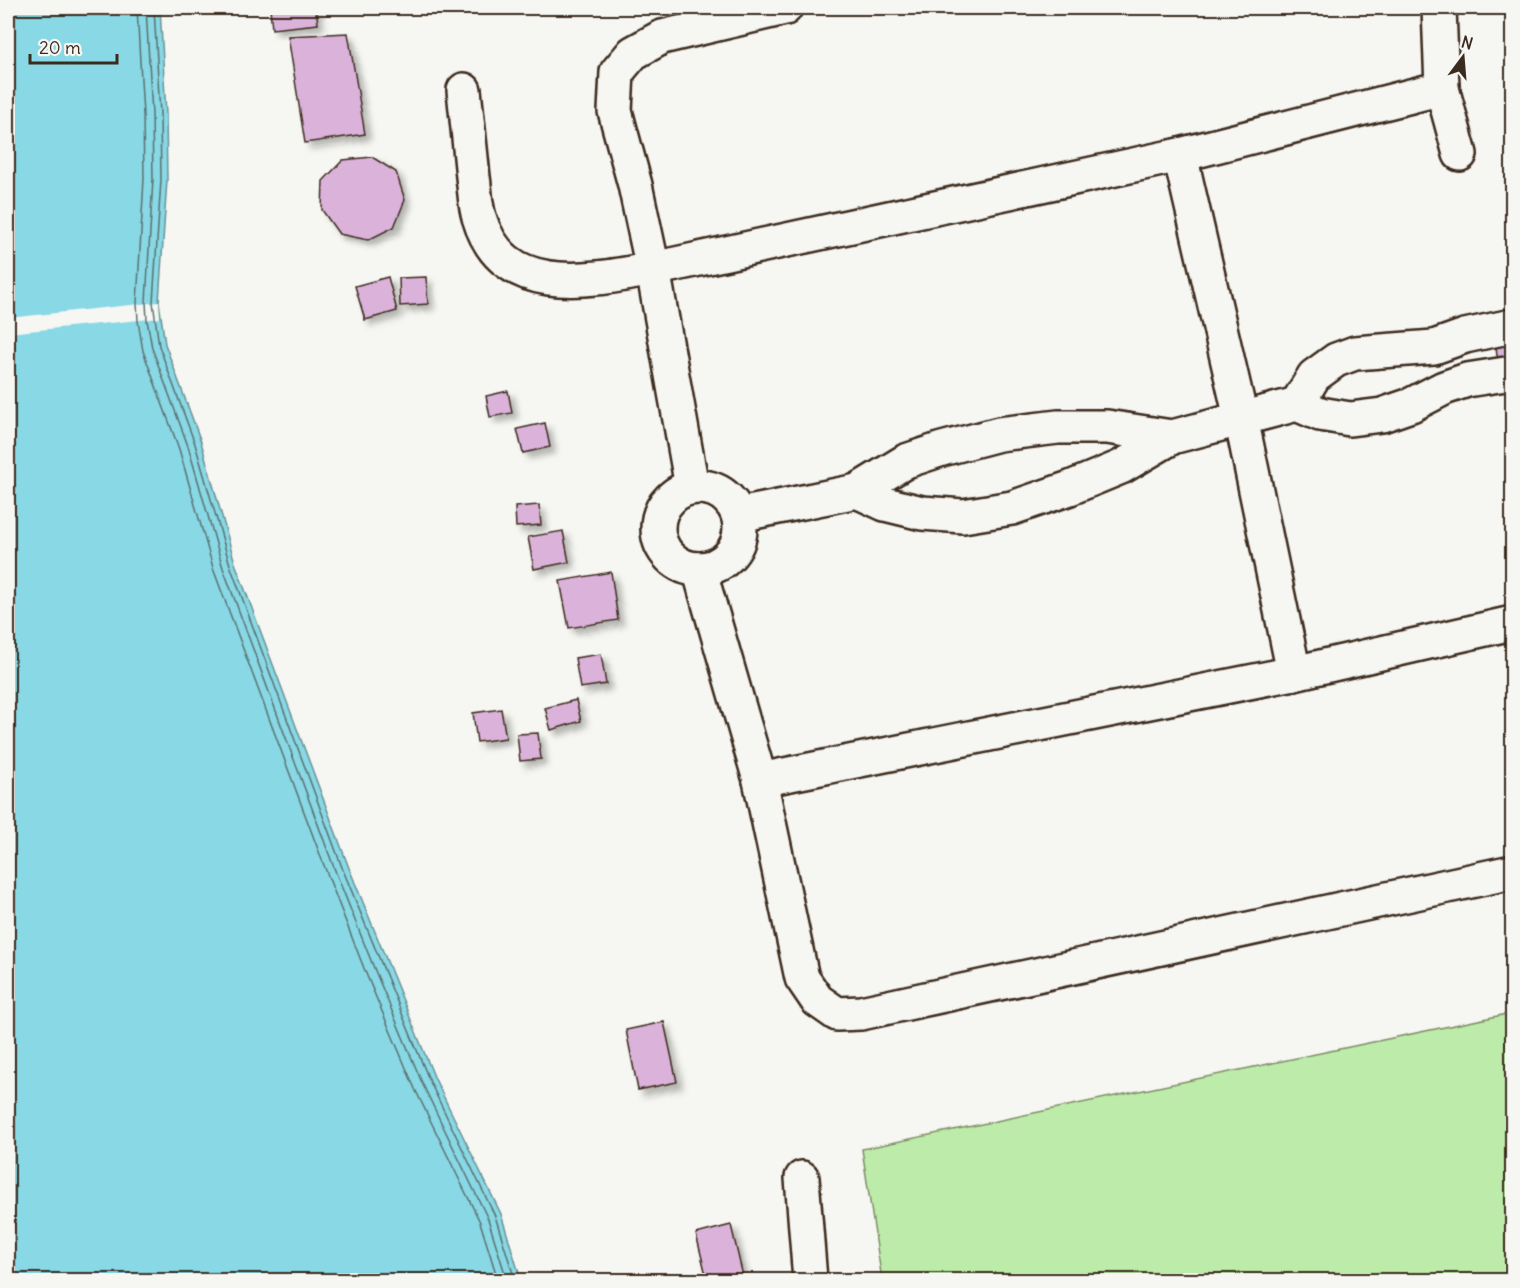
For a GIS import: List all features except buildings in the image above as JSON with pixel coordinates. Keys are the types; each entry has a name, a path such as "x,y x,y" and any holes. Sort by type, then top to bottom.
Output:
{"street":[{"path":"692,487 653,269 635,185 615,111 617,72 633,53 662,37 785,8"},
{"path":"1439,8 1442,87 1460,154"},
{"path":"464,90 478,215 488,242 500,257 523,273 560,281 610,277 653,269 1180,155 1442,87"},
{"path":"1180,155 1241,418 1294,673"},
{"path":"1296,404 1314,376 1336,360 1355,353 1434,347 1465,336 1512,326"},
{"path":"1434,347 1444,388"},
{"path":"857,491 885,504 922,513 963,516 1012,508 1121,467 1172,437 1241,418 1296,404 1320,414 1350,418 1382,415 1467,380 1512,373"},
{"path":"739,515 857,491 906,461 999,434 1058,427 1107,427 1172,437"},
{"path":"692,487 707,487 721,492 732,502 739,515 741,531 737,546 728,558 715,566 699,569 684,566 671,558 662,546 658,531 659,516 666,502 678,492 692,487"},
{"path":"699,569 760,780 802,978 817,1000 837,1014 861,1013 1512,872"},
{"path":"760,780 1294,673 1512,623"},
{"path":"802,1178 810,1281"}],"green space":[{"path":"1512,1013 1512,1280 882,1280 862,1149"}],"water":[{"path":"8,8 160,8 167,180 159,302 165,344 201,442 235,563 349,868 435,1079 501,1214 521,1280 8,1280"}],"pier":[{"path":"159,302 160,318 8,333 8,318"}]}
